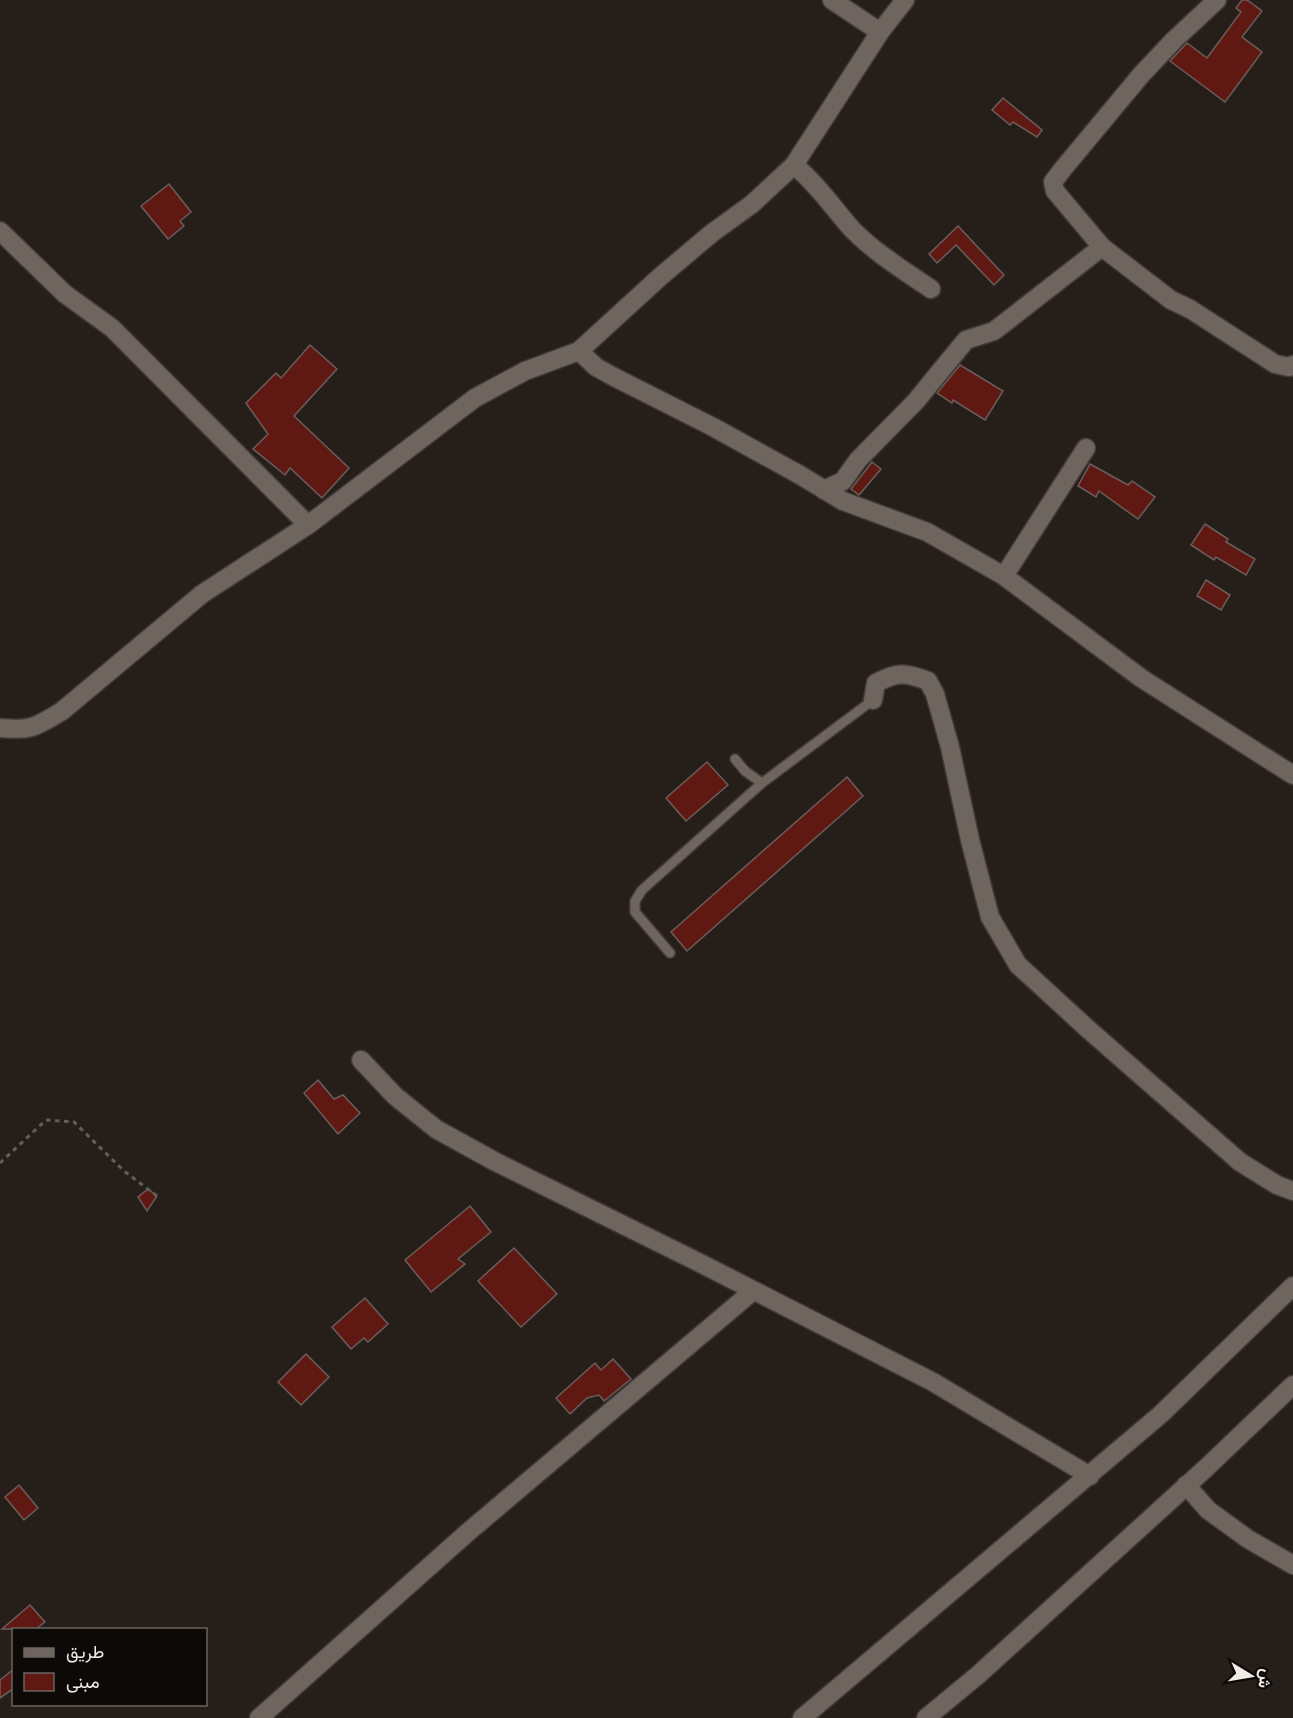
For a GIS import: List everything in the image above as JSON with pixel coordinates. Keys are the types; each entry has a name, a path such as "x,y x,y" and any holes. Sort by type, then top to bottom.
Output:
{"street":[{"path":"832,0 880,32"},
{"path":"0,728 24,730 48,720 202,594 308,525 476,398 525,371 579,351 661,276 712,233 752,204 794,165 880,32 905,0"},
{"path":"1217,0 1141,75 1053,182 1055,191 1063,202 1102,247 1171,300 1190,309 1275,364 1289,367 1293,365"},
{"path":"794,165 804,173 852,229 892,262 932,290"},
{"path":"0,231 65,294 112,328 308,525"},
{"path":"824,490 843,481 858,460 916,401 966,340 994,331 1102,247"},
{"path":"579,351 596,367 713,427 843,501 927,532 1004,576 1141,678 1293,775"},
{"path":"1004,576 1086,448"},
{"path":"873,700 876,683 891,675 901,673 928,681 935,694 950,747 970,840 990,917 1018,965 1240,1162 1277,1185 1293,1191"},
{"path":"361,1060 395,1096 436,1129 494,1161 933,1382 1090,1476"},
{"path":"802,1718 1160,1415 1293,1286"},
{"path":"259,1718 467,1533 753,1291"},
{"path":"926,1718 978,1675 1206,1468 1293,1385"},
{"path":"1186,1485 1208,1510 1248,1539 1293,1565"}],"lane":[{"path":"670,953 635,912 635,901 642,890 762,783 873,700"},
{"path":"735,759 745,771 762,783"}],"path":[{"path":"0,1163 46,1120 74,1122 124,1171 157,1196"}],"building":[{"path":"1242,0 1247,0 1262,11 1242,37 1262,52 1225,102 1170,61 1187,43 1207,58 1241,12 1236,8"},
{"path":"1003,98 1042,130 1037,137 1013,122 1010,125 992,110"},
{"path":"169,184 191,212 180,221 184,226 168,239 141,206"},
{"path":"958,226 1004,275 994,285 956,245 937,263 929,254"},
{"path":"310,345 337,369 294,416 349,468 322,498 290,468 285,475 253,449 268,434 246,403 276,373 281,378"},
{"path":"960,365 1003,391 985,420 937,393"},
{"path":"872,462 881,469 859,495 851,489"},
{"path":"1090,464 1128,485 1132,481 1155,497 1138,519 1099,491 1096,497 1078,486"},
{"path":"1205,524 1228,539 1226,542 1255,559 1246,575 1216,557 1214,560 1191,545"},
{"path":"1206,580 1230,595 1221,610 1197,596"},
{"path":"707,762 728,785 686,821 666,798"},
{"path":"847,777 863,796 687,951 671,932"},
{"path":"318,1080 334,1099 343,1095 360,1113 338,1134 304,1093"},
{"path":"148,1189 157,1196 147,1211 138,1197"},
{"path":"470,1206 491,1232 458,1259 465,1264 431,1292 405,1260"},
{"path":"514,1248 557,1294 521,1327 478,1281"},
{"path":"365,1298 388,1324 368,1342 364,1338 351,1349 332,1327"},
{"path":"306,1354 329,1377 301,1405 278,1382"},
{"path":"613,1359 631,1379 604,1401 599,1395 587,1398 570,1414 556,1398 595,1363 601,1370"},
{"path":"19,1485 38,1508 24,1520 5,1497"},
{"path":"30,1605 45,1622 37,1628 2,1629"},
{"path":"12,1671 12,1689 0,1698 0,1680"}]}
